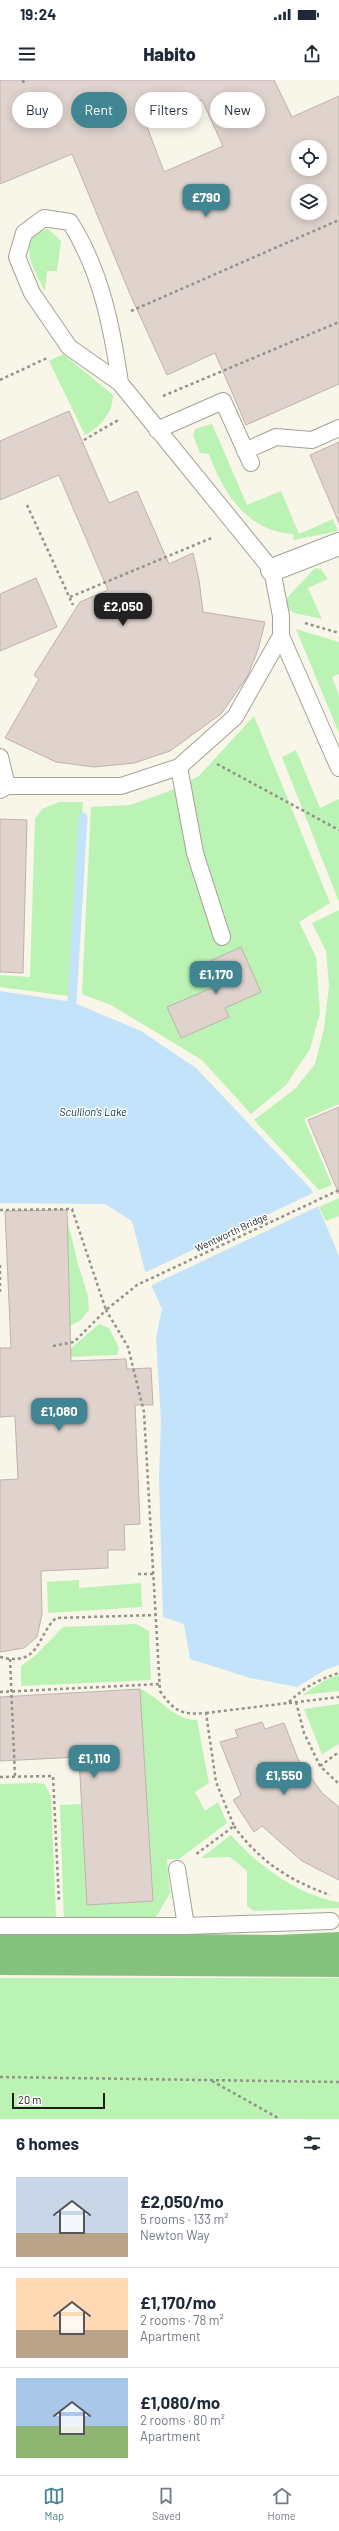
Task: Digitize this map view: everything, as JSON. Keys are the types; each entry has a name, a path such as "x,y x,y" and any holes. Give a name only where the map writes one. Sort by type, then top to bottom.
{"street":[{"path":"272,570 339,544"}],"lane":[{"path":"120,383 111,320 86,247 70,222 44,218 24,233 17,257 32,293 69,348 120,383 235,527 272,570 280,616 281,636 339,768"},
{"path":"157,430 223,401 248,457 276,437 312,440 339,428"},
{"path":"0,757 3,788 121,786 179,767 235,717 281,636"},
{"path":"179,767 195,853 222,937"},
{"path":"177,1869 186,1926"},
{"path":"0,1926 186,1926 331,1921"}],"path":[{"path":"23,80 24,85"},
{"path":"111,320 339,220"},
{"path":"84,440 138,407 339,322"},
{"path":"0,380 69,348"},
{"path":"27,505 73,604"},
{"path":"70,597 235,527"},
{"path":"280,616 339,633"},
{"path":"195,753 339,830"},
{"name":"Wentworth Bridge","path":"53,1346 74,1342 106,1310 137,1286 339,1190"},
{"path":"0,1210 72,1209 106,1310 128,1347 144,1412 160,1690 172,1708 189,1715 339,1697"},
{"path":"0,1265 0,1295"},
{"path":"138,1574 154,1574"},
{"path":"0,1657 10,1659 32,1652 56,1618 156,1615"},
{"path":"10,1659 15,1777"},
{"path":"288,1703 298,1693 322,1678 339,1673"},
{"path":"0,1692 160,1684"},
{"path":"296,1702 304,1734 320,1766 339,1784"},
{"path":"206,1713 216,1782 234,1826 244,1841 287,1878 332,1896"},
{"path":"320,1766 339,1752"},
{"path":"0,1777 53,1776 61,1926"},
{"path":"177,1869 234,1826"},
{"path":"0,2077 339,2082"},
{"path":"210,2080 280,2119"}],"green space":[{"path":"48,229 61,241 57,271 47,271 45,291 32,265 29,247 32,239 38,233"},
{"path":"63,354 113,395 111,407 105,419 91,432 85,435 49,361"},
{"path":"212,424 247,505 281,491 299,534 333,519 338,531 294,540 293,534 262,526 250,518 239,508 230,496 215,469 209,454 200,453 193,435 195,429"},
{"path":"315,568 321,569 328,579 308,588 322,619 294,613 286,607 287,598"},
{"path":"296,629 339,642 339,674 332,677 339,695 339,733"},
{"path":"254,716 330,903 299,922 316,957 320,1013 310,1049 286,1085 251,1114 202,1060 111,1005 82,994 91,807 130,805 167,792 199,776"},
{"path":"296,750 320,808 339,799 339,902 282,757"},
{"path":"59,802 83,802 69,996 0,987 0,975 30,977 35,819 42,809"},
{"path":"339,910 339,1104 304,1119 332,1185 319,1190 254,1120 295,1089 315,1064 324,1029 329,986 326,951 312,923"},
{"path":"339,1198 339,1216 326,1221 319,1207"},
{"path":"67,1219 78,1264 88,1296 89,1310 81,1320 70,1326"},
{"path":"99,1324 109,1328 119,1348 117,1355 67,1357 69,1350"},
{"path":"79,1580 79,1588 141,1583 142,1607 48,1613 47,1582"},
{"path":"136,1624 149,1631 151,1680 21,1686 21,1666 36,1655 63,1627"},
{"path":"339,1675 339,1691 302,1695 325,1680"},
{"path":"140,1689 148,1693 174,1713 188,1719 197,1720 209,1783 195,1792 205,1811 218,1802 227,1823 179,1859 167,1859 170,1893 156,1917 64,1921 60,1805 81,1804 87,1905 152,1901"},
{"path":"339,1704 339,1744 322,1754 304,1709"},
{"path":"0,1784 45,1784 51,1797 56,1917 0,1917"},
{"path":"231,1835 253,1857 280,1878 309,1893 324,1899 339,1902 339,1908 254,1911 247,1906 247,1871 230,1857 201,1858"},
{"path":"0,1932 277,1935 339,1932 339,1977 0,1975"},
{"path":"0,1978 339,1978 339,2119 0,2119"}],"water":[{"name":"Scullion's Lake","path":"0,991 72,1002 141,1031 196,1068 311,1189 339,1256 339,1665 325,1670 297,1687 250,1678 190,1659 184,1624 163,1617 159,1477 161,1421 156,1338 162,1309 145,1271 132,1221 105,1204 0,1203"}],"pier":[{"path":"315,1192 321,1205 150,1286 144,1273"}],"building":[{"path":"0,80 274,80 292,117 339,96 339,384 246,425 215,353 167,375 130,294 72,154 0,184","holes":["135,92 202,92 202,100 210,118 210,92 265,92 265,128 215,128 223,146 164,172 148,128 135,128"]},
{"path":"69,411 109,503 137,491 169,564 193,553 199,580 203,612 265,622 258,650 247,677 221,714 170,751 134,763 94,767 56,762 5,738 39,679 34,675 80,602 108,590 59,475 0,500 0,441"},
{"path":"339,442 339,523 310,455"},
{"path":"36,578 57,627 0,651 0,594"},
{"path":"0,819 27,820 23,973 0,972"},
{"path":"241,947 261,992 225,1008 229,1017 181,1038 167,1007 219,985 208,962"},
{"path":"339,1107 339,1194 308,1120"},
{"path":"67,1210 71,1361 126,1359 127,1369 151,1368 153,1405 135,1405 140,1524 124,1525 125,1550 108,1550 108,1568 41,1571 42,1614 37,1637 24,1648 0,1652 0,1480 18,1479 15,1416 0,1417 0,1348 11,1348 5,1211"},
{"path":"140,1689 153,1901 87,1905 79,1757 0,1761 0,1697"},
{"path":"262,1722 265,1729 284,1723 298,1759 322,1793 339,1807 339,1880 302,1861 262,1826 254,1832 233,1800 241,1795 220,1742 238,1737 235,1730"}],"waterway":[{"path":"72,1002 83,817"}]}
